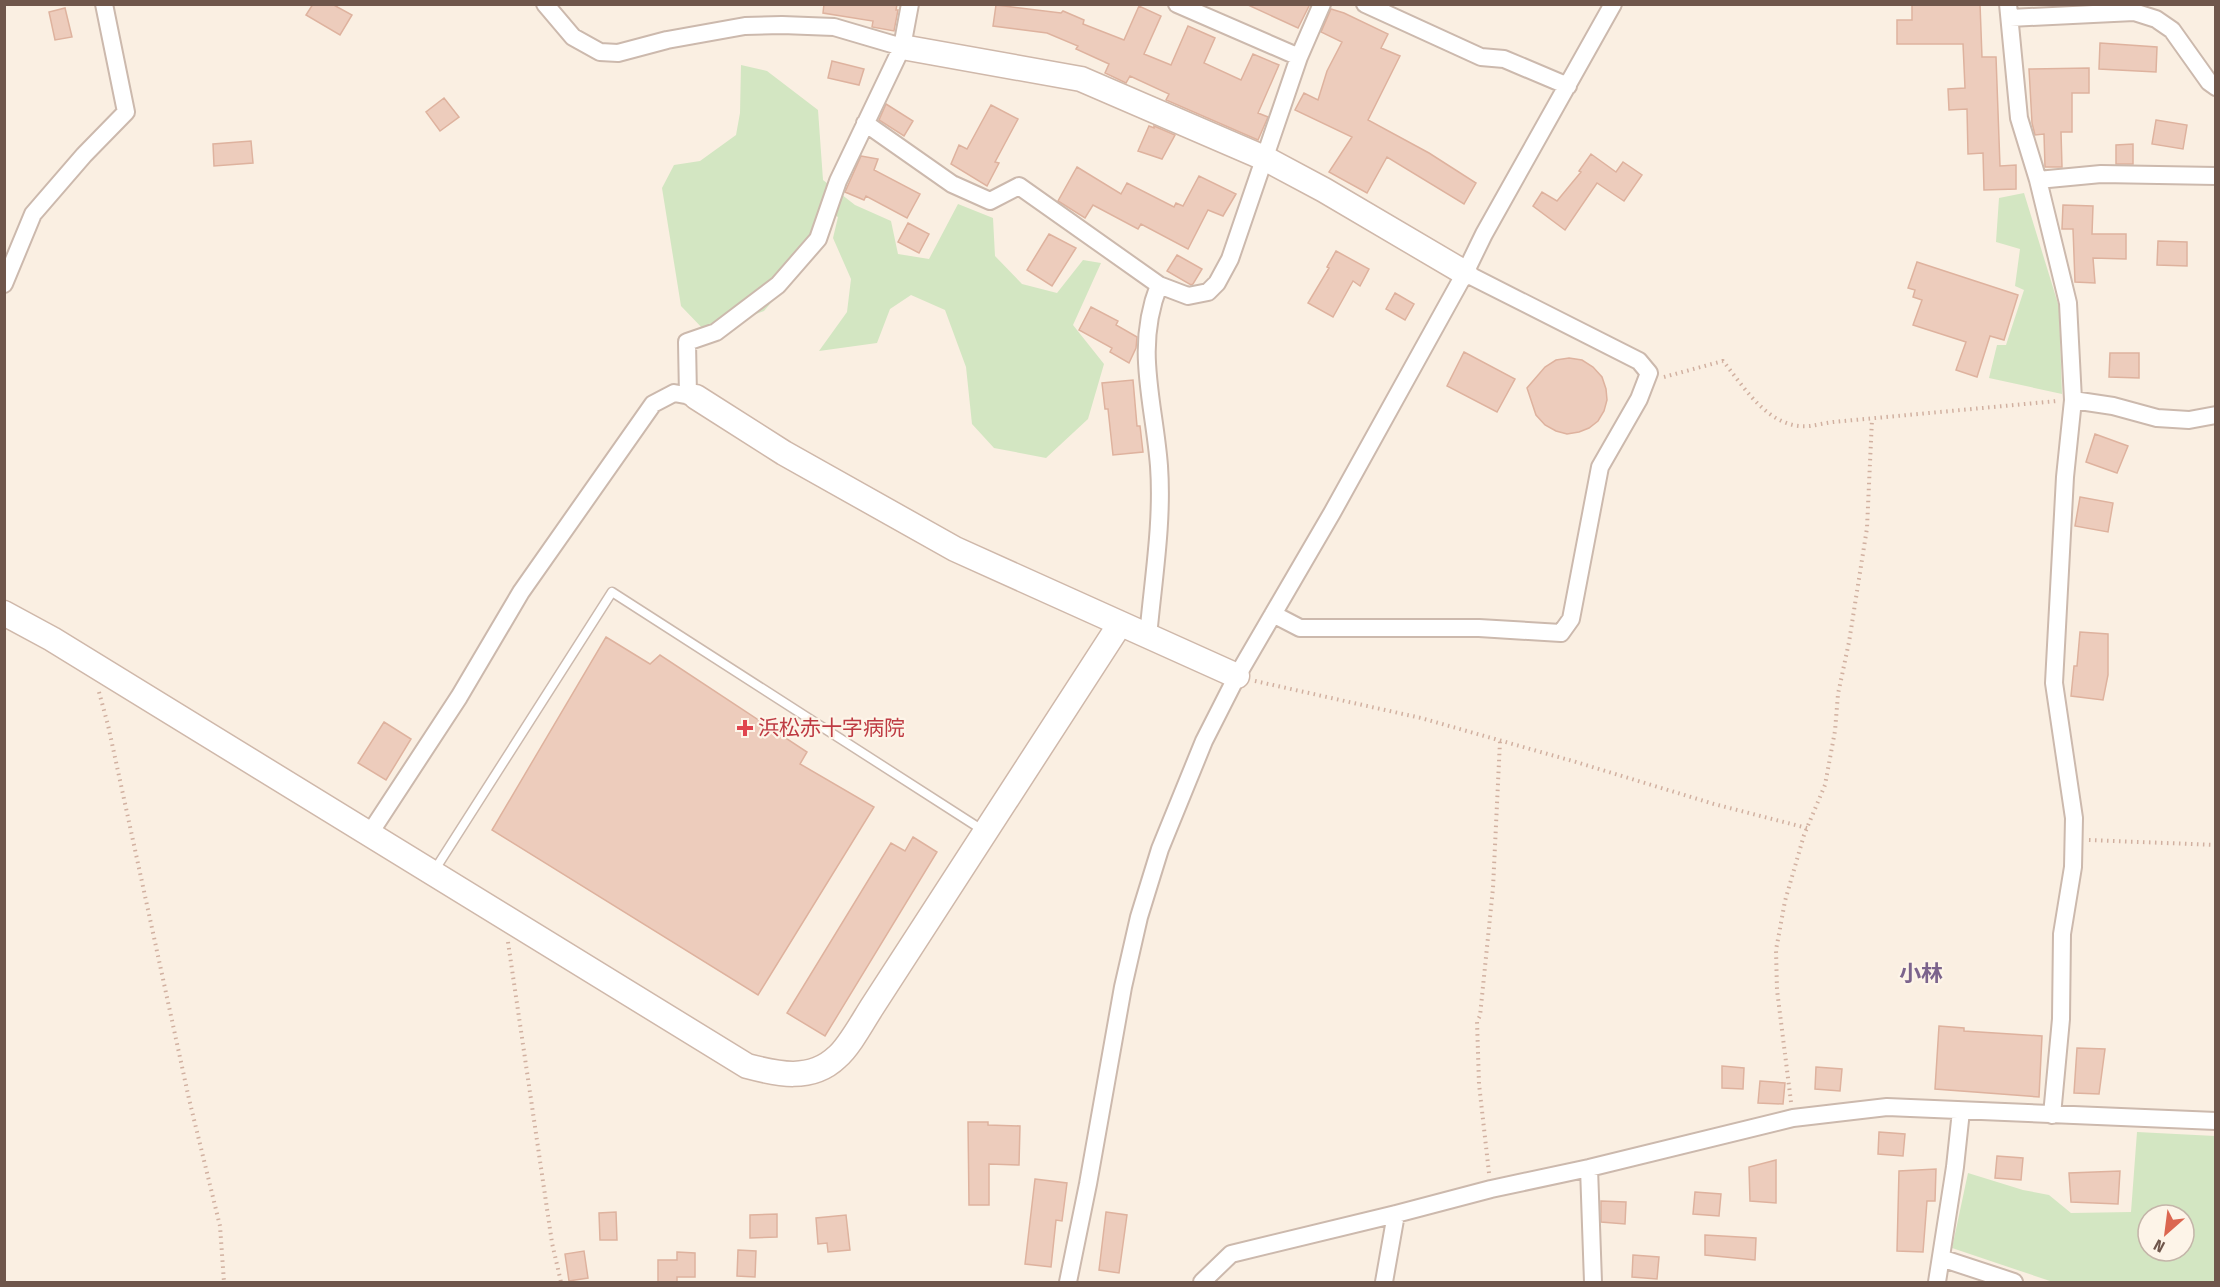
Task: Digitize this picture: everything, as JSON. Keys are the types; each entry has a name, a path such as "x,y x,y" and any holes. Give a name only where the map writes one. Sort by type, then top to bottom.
{"street":[{"path":"4,284 33,214 84,155 126,112 104,4"},
{"path":"545,4 573,37 600,51 618,53 667,40 745,26 834,27 902,47 1081,79 1264,159 1324,190 1465,273 1639,361 1649,373 1639,399 1600,467 1571,619 1561,633 1479,628 1300,628 1274,614"},
{"path":"692,396 687,342 716,332 778,285 818,239 838,181 902,47 910,4"},
{"path":"1177,4 1299,57"},
{"path":"865,123 952,184 990,201 1019,186 1159,285 1188,296 1208,292 1217,283 1230,259 1299,57 1322,4"},
{"path":"1365,4 1481,57 1504,59 1568,86"},
{"path":"1068,1282 1123,987 1139,917 1160,849 1204,741 1237,676 1465,273 1484,234 1613,4"},
{"path":"2052,1115 2061,1019 2062,933 2073,867 2074,818 2054,683 2065,477 2073,400 2068,303 2038,180 2019,118 2009,11 2134,12 2157,19 2172,30 2209,82 2216,87"},
{"path":"2038,180 2102,174 2216,176"},
{"path":"1148,636 1160,516 1159,467 1145,348 1151,304 1159,285"},
{"path":"370,833 459,697 521,592 619,450 653,404 674,393 692,396 784,453 956,549 1237,676"},
{"path":"2073,400 2113,406 2157,418 2189,420 2216,415"},
{"path":"4,613 370,833 747,1066 789,1075 820,1068 837,1057 872,1007 1120,624"},
{"path":"1202,1282 1232,1254 1491,1189 1589,1168 1793,1118 1887,1107 2216,1121"},
{"path":"1937,1282 1955,1167 1961,1111"},
{"path":"1589,1168 1593,1282"},
{"path":"1384,1282 1396,1214"},
{"path":"1941,1258 2014,1282"}],"lane":[{"path":"433,872 612,592 985,831"}],"path":[{"path":"1646,382 1723,361 1764,412 1785,423 1808,427 1833,422 2073,400"},
{"path":"1793,1118 1778,990 1776,950 1785,902 1807,828 1825,785 1835,731 1838,694 1849,642 1867,528 1872,419"},
{"path":"90,663 108,725 189,1099 220,1226 224,1282"},
{"path":"1237,676 1421,718 1714,804 1807,828"},
{"path":"1491,1189 1479,1084 1477,1021 1480,1016 1493,888 1500,741"},
{"path":"2073,839 2216,845"},
{"path":"505,917 552,1243 561,1282"}],"green space":[{"path":"741,65 767,71 818,110 823,180 855,205 891,221 898,254 929,259 958,204 993,218 995,256 1022,284 1057,293 1083,260 1101,263 1073,325 1104,364 1088,419 1046,458 994,448 972,424 966,367 945,310 911,295 890,309 877,343 819,351 847,312 851,279 833,238 838,217 826,211 795,274 764,311 706,332 681,306 662,188 674,165 700,161 736,135 740,113"},
{"path":"2024,193 2059,307 2062,394 1989,378 1997,345 2006,345 2024,290 2015,286 2020,249 1996,242 1999,198"},
{"path":"2137,1132 2215,1136 2215,1282 2053,1282 1952,1248 1968,1173 2023,1190 2049,1195 2071,1213 2131,1212"}],"building":[{"path":"313,4 332,4 352,15 340,35 306,15"},
{"path":"824,4 897,4 894,31 872,27 873,21 823,13"},
{"path":"1246,4 1310,4 1298,28"},
{"path":"1912,4 1980,4 1982,57 1996,57 2000,166 2016,165 2016,189 1984,190 1983,153 1968,154 1967,109 1949,110 1948,89 1965,88 1963,44 1897,44 1897,20 1912,20"},
{"path":"996,5 1061,13 1063,11 1084,20 1083,24 1124,40 1139,6 1161,16 1144,54 1171,65 1188,26 1215,38 1204,63 1241,80 1253,54 1279,65 1258,113 1268,117 1258,140 1166,100 1169,94 1130,76 1126,83 1105,73 1109,64 1076,49 1078,46 1047,33 993,26"},
{"path":"65,8 72,37 55,40 49,12"},
{"path":"1331,9 1388,34 1381,48 1400,56 1368,120 1429,153 1476,183 1464,204 1387,157 1367,193 1329,172 1352,137 1295,110 1304,93 1318,100 1327,71 1342,42 1321,32"},
{"path":"2100,43 2157,47 2156,72 2099,69"},
{"path":"832,61 864,69 859,85 828,78"},
{"path":"2089,68 2089,93 2072,93 2072,132 2061,132 2062,167 2045,167 2044,134 2035,135 2032,123 2029,69"},
{"path":"444,98 459,117 440,131 426,112"},
{"path":"886,104 913,121 904,136 879,120"},
{"path":"991,105 1018,119 995,162 999,163 987,186 951,164 959,145 967,149"},
{"path":"2156,120 2187,125 2183,149 2152,144"},
{"path":"1149,126 1175,135 1162,159 1138,151"},
{"path":"251,141 253,163 214,166 213,144"},
{"path":"2133,144 2133,164 2116,164 2116,145"},
{"path":"1591,154 1616,172 1623,162 1642,175 1624,201 1597,183 1565,230 1533,206 1542,192 1557,201 1581,172 1579,171"},
{"path":"861,156 878,159 874,170 920,194 907,218 866,196 864,200 845,192"},
{"path":"1077,167 1121,194 1127,183 1174,207 1176,203 1183,206 1199,176 1236,194 1223,216 1208,210 1188,249 1141,224 1138,229 1093,205 1085,218 1058,201"},
{"path":"2063,205 2093,206 2092,234 2126,234 2126,259 2093,258 2095,283 2075,282 2073,229 2062,229"},
{"path":"908,223 929,234 919,253 898,242"},
{"path":"1049,234 1076,248 1052,286 1027,270"},
{"path":"2158,241 2187,242 2187,266 2157,265"},
{"path":"1336,251 1369,269 1360,286 1353,281 1333,317 1308,303 1329,268 1327,267"},
{"path":"1177,255 1202,269 1193,284 1167,271"},
{"path":"1917,262 2018,295 2004,340 1990,336 1977,377 1956,370 1966,342 1913,325 1922,300 1913,297 1915,290 1908,288"},
{"path":"1395,293 1414,304 1405,320 1386,309"},
{"path":"1091,307 1118,321 1116,325 1137,337 1136,348 1129,363 1110,352 1112,348 1079,330"},
{"path":"1464,352 1515,379 1497,412 1447,386"},
{"path":"2110,353 2139,353 2139,378 2109,377"},
{"path":"1569,358 1582,360 1593,367 1602,377 1607,400 1598,421 1589,428 1567,434 1545,425 1536,415 1527,388 1545,367 1556,360"},
{"path":"1133,380 1137,426 1140,426 1143,452 1113,455 1108,409 1105,409 1102,383"},
{"path":"2095,434 2128,446 2117,473 2086,462"},
{"path":"2080,497 2113,503 2108,532 2075,526"},
{"path":"2080,632 2108,634 2108,675 2103,700 2071,696"},
{"path":"606,637 650,664 660,655 807,752 800,764 874,807 758,995 492,830"},
{"path":"384,722 411,739 386,780 358,763"},
{"path":"913,837 937,852 825,1036 787,1013 891,843 905,851"},
{"path":"1939,1026 1964,1028 1964,1031 2042,1036 2039,1097 1935,1089"},
{"path":"2077,1048 2105,1049 2099,1094 2074,1093"},
{"path":"1722,1066 1744,1068 1743,1089 1722,1088"},
{"path":"1816,1067 1842,1069 1840,1091 1815,1089"},
{"path":"1760,1081 1785,1083 1783,1104 1758,1103"},
{"path":"968,1122 1020,1126 1019,1165 989,1164 989,1205 969,1205"},
{"path":"1879,1132 1905,1134 1903,1156 1878,1154"},
{"path":"1997,1156 2023,1158 2021,1180 1995,1178"},
{"path":"1776,1160 1776,1203 1750,1201 1749,1167"},
{"path":"1936,1169 1935,1201 1927,1201 1923,1252 1897,1251 1899,1171"},
{"path":"2120,1171 2118,1204 2071,1202 2069,1173"},
{"path":"1035,1179 1067,1183 1062,1221 1056,1220 1051,1267 1025,1264"},
{"path":"1695,1192 1721,1194 1719,1216 1693,1214"},
{"path":"1601,1201 1626,1202 1625,1224 1601,1222"},
{"path":"616,1212 617,1240 600,1240 599,1213"},
{"path":"1106,1212 1127,1215 1119,1273 1099,1270"},
{"path":"777,1214 777,1237 750,1238 750,1215"},
{"path":"846,1215 850,1250 828,1252 827,1243 818,1244 816,1218"},
{"path":"1705,1235 1756,1238 1755,1260 1705,1255"},
{"path":"738,1250 756,1251 755,1277 737,1276"},
{"path":"584,1251 588,1278 569,1281 565,1254"},
{"path":"677,1252 695,1253 695,1277 677,1277 677,1282 658,1282 658,1260 677,1260"},
{"path":"1633,1255 1659,1257 1657,1279 1632,1277"}],"place":[{"name":"浜松赤十字病院","path":"745,728"}],"district":[{"name":"小林","path":"1921,973"}]}
